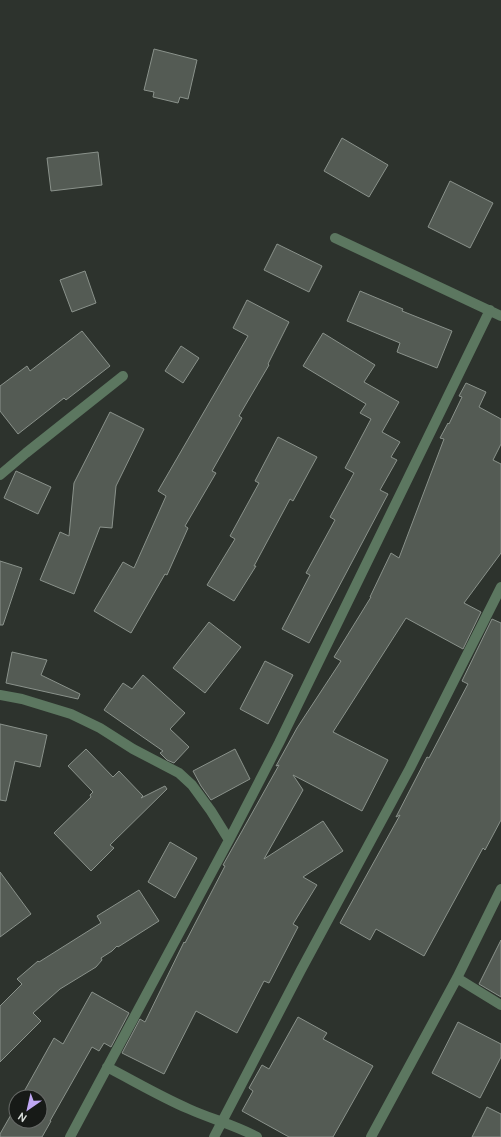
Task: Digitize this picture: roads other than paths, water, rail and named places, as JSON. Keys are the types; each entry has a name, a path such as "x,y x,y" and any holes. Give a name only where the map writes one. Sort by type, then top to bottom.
{"street":[{"path":"336,238 501,316"},
{"path":"70,1137 279,743 490,310"},
{"path":"0,475 123,376"},
{"path":"214,1137 305,963 410,768 501,588"},
{"path":"0,695 22,699 71,714 100,728 133,749 180,773 192,785 228,840"},
{"path":"371,1137 457,978 501,889"},
{"path":"457,978 501,1005"},
{"path":"107,1067 188,1109 241,1129 257,1137"}]}
